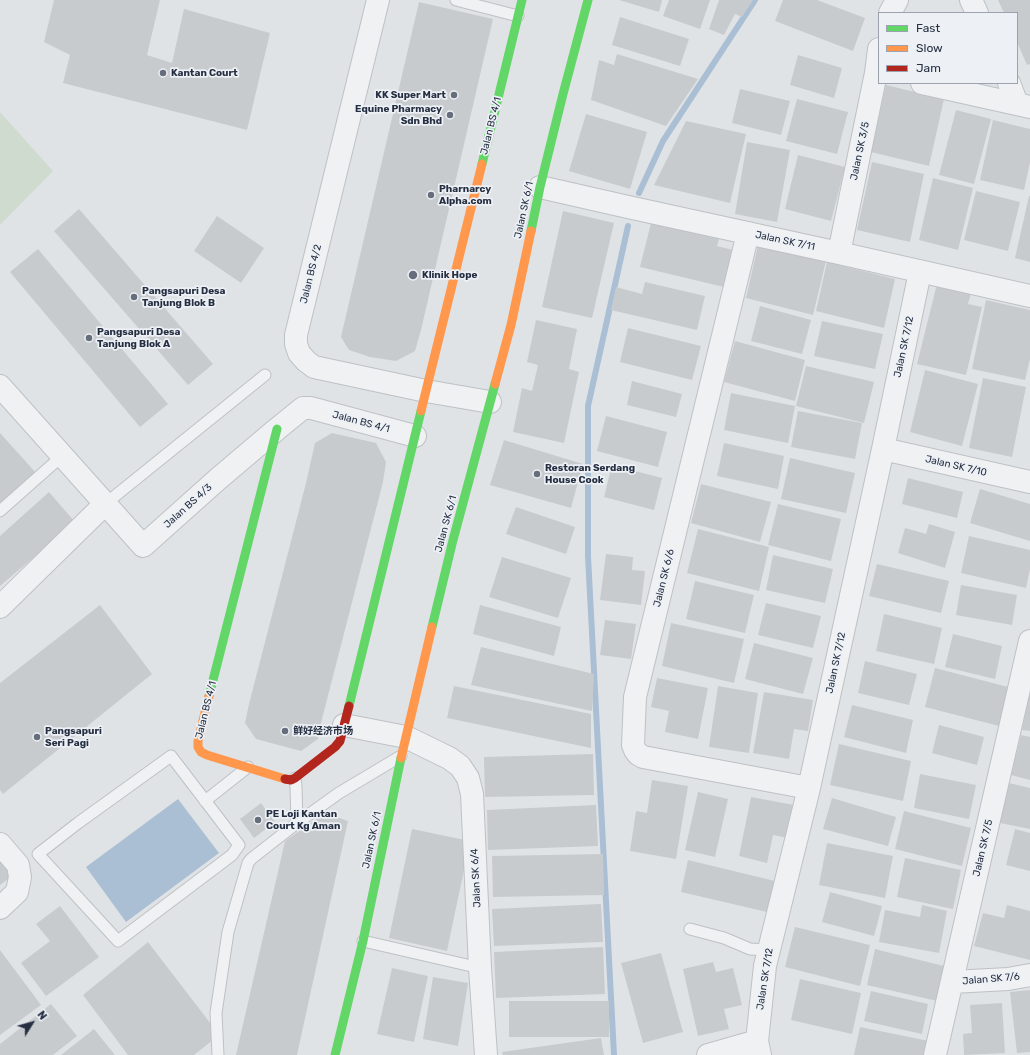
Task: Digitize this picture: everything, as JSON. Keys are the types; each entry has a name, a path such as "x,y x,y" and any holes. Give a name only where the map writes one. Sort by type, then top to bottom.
{"street":[{"name":"Jalan BS 4/2","path":"378,0 296,335 296,344 299,353 314,367 426,391 490,402"},
{"name":"Jalan BS 4/1","path":"294,778 291,780 283,780 248,767 206,755 198,747 198,741 277,429 300,410 307,407 415,436 522,0"},
{"name":"Jalan SK 6/1","path":"335,1055 362,941 404,747 453,540 511,325 540,186 588,0"},
{"path":"891,12 897,0"},
{"path":"971,0 977,12"},
{"name":"Jalan SK 3/5","path":"839,253 878,73"},
{"path":"926,84 1024,106"},
{"path":"1010,84 1024,106"},
{"name":"Jalan SK 7/11","path":"540,186 628,207 1030,296"},
{"name":"Jalan SK 6/6","path":"748,233 635,697 633,745 638,754 643,757 809,788"},
{"name":"Jalan SK 7/12","path":"758,1048 765,966 809,788 920,272"},
{"name":"Jalan BS 4/3","path":"1,388 143,546 277,429"},
{"path":"294,778 340,741 415,436"},
{"name":"Jalan SK 7/10","path":"882,449 1030,482"},
{"path":"0,607 105,504"},
{"name":"Jalan SK 7/5","path":"935,1055 1030,640"},
{"name":"Jalan SK 6/4","path":"344,725 404,747 449,758 460,766 468,778 472,794 480,968 486,1055"},
{"path":"0,844 18,865 20,877 17,892 0,908"},
{"name":"Jalan SK 7/6","path":"952,982 1008,979 1030,975"},
{"path":"708,1055 758,1048"}],"lane":[{"path":"456,0 518,16"},
{"path":"105,504 265,375"},
{"path":"0,511 62,456"},
{"path":"218,1055 216,1013 228,932 248,863 251,859 297,823 404,747"},
{"path":"171,756 205,801 239,845 236,850 232,855 118,941 38,854 78,823 171,756"},
{"path":"205,801 248,767"},
{"path":"294,778 296,787 297,823"},
{"path":"690,929 724,938 750,949 769,950"},
{"path":"362,941 480,968"}],"shaded area":[{"path":"0,112 53,171 0,225"}],"water":[{"path":"178,799 219,853 126,922 86,867"}],"building":[{"name":"Kantan Court","path":"54,0 160,0 147,55 172,63 184,9 270,33 247,130 63,83 70,55 44,42"},
{"path":"619,0 662,0 659,12"},
{"path":"669,0 710,0 700,29 663,16"},
{"path":"719,0 753,0 742,17 735,14 724,35 709,29"},
{"path":"783,0 817,0 865,18 853,51 775,21"},
{"path":"998,0 1030,0 1030,64 1027,65 1018,44 1018,12 1004,12"},
{"path":"419,2 493,19 421,330 415,351 396,361 370,357 349,350 341,337"},
{"path":"620,17 689,39 680,66 612,45"},
{"path":"617,54 698,79 666,126 591,100 599,60 614,65"},
{"path":"798,55 842,68 834,98 790,85"},
{"path":"886,85 944,99 929,166 871,152"},
{"path":"740,89 790,101 781,135 732,123"},
{"path":"797,99 848,112 837,154 786,141"},
{"path":"956,110 991,119 974,184 939,175"},
{"path":"586,114 647,132 630,189 569,171"},
{"path":"993,120 1030,129 1030,162 1024,190 980,180"},
{"path":"686,121 746,134 730,203 654,185"},
{"path":"747,142 790,150 777,222 735,214"},
{"path":"798,155 845,167 831,221 785,209"},
{"path":"872,162 924,174 910,242 857,230"},
{"path":"933,178 973,188 958,250 919,240"},
{"path":"976,191 1020,202 1008,251 964,240"},
{"path":"1030,196 1030,262 1015,258"},
{"name":"Pangsapuri Desa Tanjung Blok B","path":"79,209 213,364 188,385 54,231"},
{"path":"563,211 614,223 592,318 542,307"},
{"path":"217,216 264,248 241,283 194,251"},
{"path":"651,223 719,239 717,246 733,250 724,287 640,267"},
{"path":"758,245 826,261 813,315 746,298"},
{"name":"Pangsapuri Desa Tanjung Blok A","path":"38,249 168,404 140,427 10,272"},
{"path":"827,262 895,279 884,328 816,311"},
{"path":"645,282 705,296 697,330 611,310 616,287 642,294"},
{"path":"937,284 971,293 968,304 982,307 966,375 917,364"},
{"path":"986,300 1030,310 1030,359 1025,380 972,369"},
{"path":"760,306 811,320 802,354 751,341"},
{"path":"536,320 577,329 569,369 579,372 564,443 513,432 522,388 532,391 538,365 527,362"},
{"path":"822,321 883,334 875,369 814,356"},
{"path":"628,328 701,346 692,380 620,362"},
{"path":"735,341 805,360 795,401 724,382"},
{"path":"806,366 874,382 864,423 796,406"},
{"path":"925,370 978,384 962,446 910,432"},
{"path":"983,378 1026,387 1012,457 969,448"},
{"path":"632,381 682,394 676,417 627,405"},
{"path":"731,393 795,406 788,443 724,430"},
{"path":"798,411 862,423 855,459 791,447"},
{"path":"606,416 667,432 658,467 597,451"},
{"path":"0,433 37,474 0,508"},
{"path":"332,433 376,443 386,462 383,482 318,739 301,751 256,739 245,723 315,443"},
{"name":"Restoran Serdang House Cook","path":"504,440 583,464 571,508 490,485"},
{"path":"724,443 784,456 778,489 717,476"},
{"path":"790,458 855,473 846,513 781,499"},
{"path":"612,465 662,478 654,510 604,497"},
{"path":"908,478 963,492 957,518 902,504"},
{"path":"701,484 771,502 760,542 691,523"},
{"path":"980,489 1030,504 1030,541 970,523"},
{"path":"49,492 75,522 0,586 0,536"},
{"path":"778,504 841,519 831,561 768,545"},
{"path":"516,507 575,527 566,554 506,534"},
{"path":"929,524 955,532 945,568 898,553 905,528 926,534"},
{"path":"698,529 769,547 759,591 687,573"},
{"path":"969,536 1030,550 1030,569 1026,588 961,573"},
{"path":"606,554 633,557 632,570 645,571 641,605 600,600"},
{"path":"773,555 833,569 825,603 766,590"},
{"path":"502,557 571,578 558,618 489,597"},
{"path":"877,564 949,581 941,613 869,596"},
{"path":"695,581 754,595 745,633 686,619"},
{"path":"961,585 1017,595 1012,625 956,615"},
{"path":"766,603 821,616 813,648 758,635"},
{"name":"Pangsapuri Seri Pagi","path":"100,605 152,674 3,794 0,790 0,683"},
{"path":"480,605 561,627 554,656 473,634"},
{"path":"884,614 942,628 934,664 876,651"},
{"path":"605,620 636,624 631,659 600,655"},
{"path":"671,623 744,639 734,683 662,666"},
{"path":"953,634 1002,646 995,679 945,667"},
{"path":"754,643 813,658 803,694 745,679"},
{"path":"481,647 594,674 592,711 471,685"},
{"path":"865,661 917,674 909,705 858,693"},
{"path":"935,668 1008,687 999,726 925,707"},
{"path":"657,678 708,688 698,739 665,732 669,711 651,707"},
{"path":"454,686 591,714 591,748 447,718"},
{"path":"718,686 758,693 749,753 709,747"},
{"path":"764,692 813,700 808,731 794,729 789,759 753,753"},
{"path":"1030,696 1030,731 1022,730"},
{"path":"852,705 913,720 906,753 844,737"},
{"path":"939,725 984,737 977,765 932,753"},
{"path":"1021,735 1030,737 1030,780 1011,775"},
{"path":"839,744 911,761 903,801 830,785"},
{"path":"593,754 594,795 485,797 484,757"},
{"path":"920,774 976,785 969,819 914,808"},
{"path":"652,780 688,786 676,859 630,851 636,811 647,813"},
{"path":"1009,783 1030,788 1030,829 1000,823"},
{"path":"698,792 728,799 715,857 685,850"},
{"path":"751,797 794,805 788,838 773,835 767,863 739,856"},
{"path":"832,798 896,817 888,846 823,829"},
{"name":"PE Loji Kantan Court Kg Aman","path":"261,803 275,822 254,838 240,819"},
{"path":"596,805 598,846 488,850 487,810"},
{"path":"904,811 971,828 962,866 895,849"},
{"path":"325,813 348,821 297,1055 236,1055 285,841"},
{"path":"412,829 470,841 447,951 389,938"},
{"path":"1015,829 1030,833 1030,871 1006,865"},
{"path":"827,843 893,856 885,898 819,885"},
{"path":"603,854 604,895 493,897 492,856"},
{"path":"0,857 14,875 0,885"},
{"path":"905,858 961,870 953,909 897,897"},
{"path":"688,860 775,881 767,912 681,892"},
{"path":"830,892 882,906 874,936 822,922"},
{"path":"601,904 603,942 494,946 492,909"},
{"path":"922,905 947,911 939,953 879,942 885,910 920,917"},
{"path":"1007,905 1030,911 1030,960 974,946 983,913 1004,918"},
{"path":"60,906 99,957 46,996 21,963 50,941 36,924"},
{"path":"795,927 870,945 860,986 785,967"},
{"path":"148,942 214,1028 213,1040 194,1055 128,1055 83,995"},
{"path":"603,947 605,994 496,998 494,952"},
{"path":"875,949 944,966 937,1001 867,985"},
{"path":"0,950 41,1005 0,1035"},
{"path":"661,953 683,1032 643,1043 621,963"},
{"path":"713,962 716,972 733,968 742,1005 724,1009 729,1029 698,1036 683,969"},
{"path":"392,968 428,976 414,1042 377,1034"},
{"path":"433,977 468,983 458,1046 423,1039"},
{"path":"800,979 861,993 852,1034 791,1020"},
{"path":"1030,990 1030,1052 1017,1053 1010,992"},
{"path":"871,991 928,1004 922,1034 864,1021"},
{"path":"509,1001 609,1001 609,1037 509,1037"},
{"path":"1002,1003 1005,1053 964,1055 963,1034 972,1033 970,1005"},
{"path":"51,1004 77,1036 53,1055 0,1055 0,1044"},
{"path":"860,1027 929,1041 927,1055 854,1055"},
{"path":"94,1029 115,1055 61,1055"},
{"path":"601,1038 604,1055 503,1055 502,1052"}],"waterway":[{"path":"639,193 663,141 755,0"},
{"path":"614,1055 588,556 588,406 628,226"}],"traffic: fast":[{"path":"482,164 522,0"},
{"path":"531,231 540,187 588,0"},
{"path":"432,627 453,540 495,384"},
{"path":"349,706 421,411"},
{"path":"209,696 277,429"},
{"path":"335,1055 363,941 401,758"}],"traffic: slow":[{"path":"421,411 482,164"},
{"path":"495,384 511,325 531,231"},
{"path":"401,758 432,627"},
{"path":"209,696 198,741 198,747 201,752 285,779"}],"traffic: jam":[{"path":"285,779 291,780 295,778 335,747 340,741 349,706"}],"place":[{"name":"Kantan Court","path":"163,73"},
{"name":"KK Super Mart","path":"454,95"},
{"name":"Equine Pharmacy Sdn Bhd","path":"450,115"},
{"name":"Pharnarcy Alpha.com","path":"431,195"},
{"name":"Klinik Hope","path":"413,275"},
{"name":"Pangsapuri Desa Tanjung Blok B","path":"134,297"},
{"name":"Pangsapuri Desa Tanjung Blok A","path":"89,338"},
{"name":"Restoran Serdang House Cook","path":"537,474"},
{"name":"鲜好经济市场","path":"285,731"},
{"name":"Pangsapuri Seri Pagi","path":"37,737"},
{"name":"PE Loji Kantan Court Kg Aman","path":"258,820"}]}
